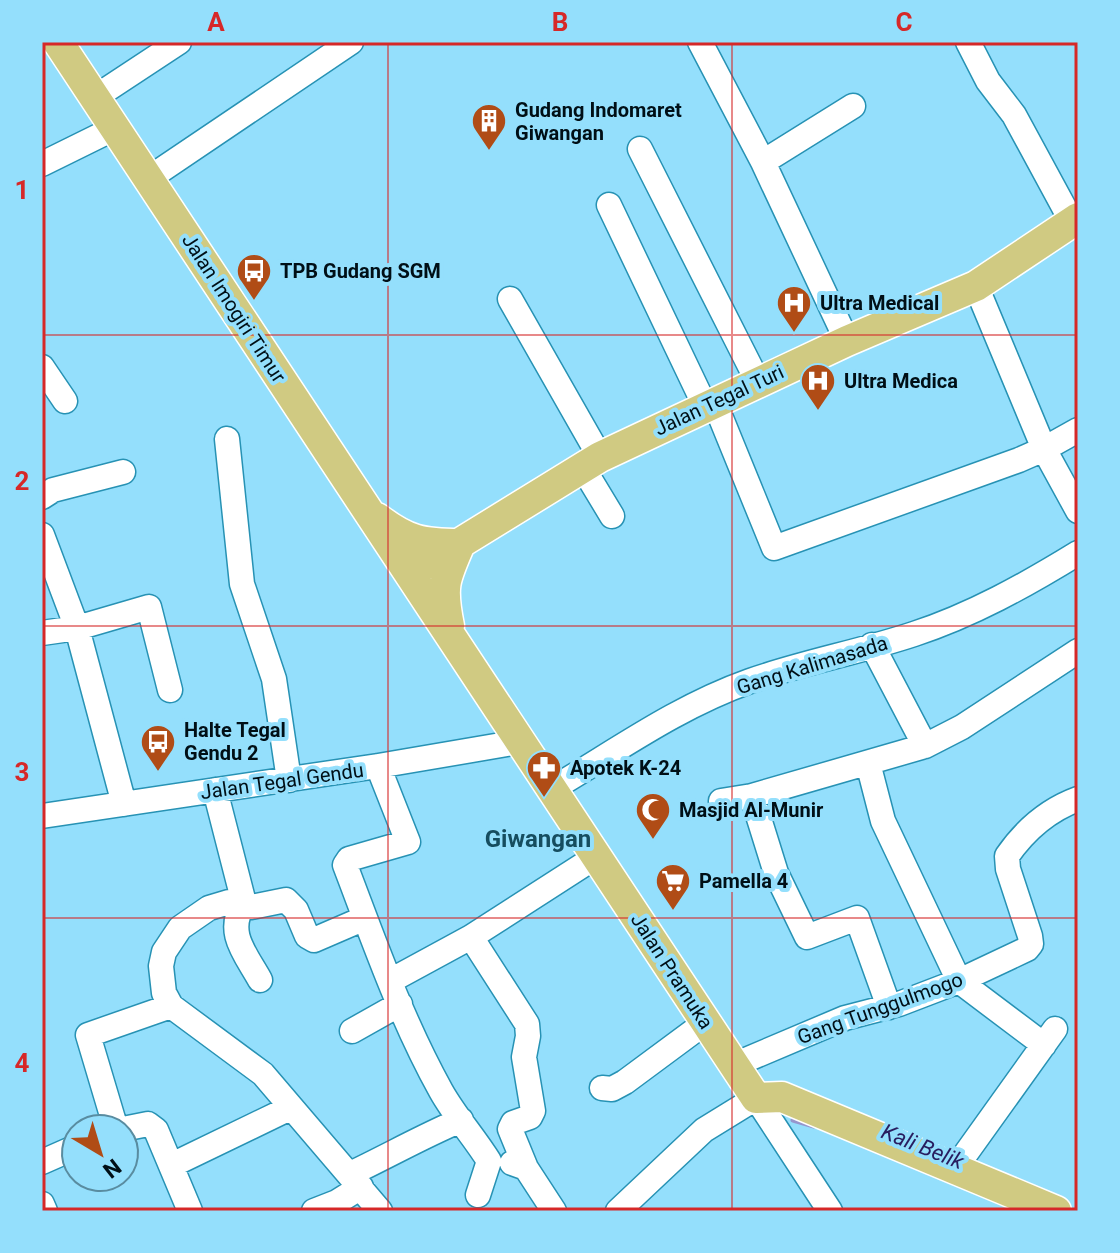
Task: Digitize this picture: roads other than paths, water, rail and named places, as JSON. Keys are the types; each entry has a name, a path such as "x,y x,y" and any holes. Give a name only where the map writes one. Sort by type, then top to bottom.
{"main road":[{"name":"Jalan Imogiri Timur","path":"58,42 410,574"},
{"name":"Jalan Tegal Turi","path":"410,574 592,462 709,404 976,286 1075,220"},
{"path":"368,511 397,533 424,544 460,544 448,570 443,595 452,637"},
{"name":"Jalan Pramuka","path":"410,574 756,1098"},
{"path":"756,1098 782,1097 1056,1211"}],"street":[{"path":"94,98 179,42"},
{"path":"148,179 351,42"},
{"path":"700,42 763,162 847,341"},
{"path":"968,42 988,81 1014,115 1075,220"},
{"path":"763,162 853,106"},
{"path":"42,164 115,128"},
{"path":"640,149 758,382"},
{"path":"609,205 709,404 774,548 1044,449 1078,430"},
{"path":"976,286 1044,449 1078,511"},
{"path":"510,299 592,462 612,516"},
{"path":"42,367 65,401"},
{"path":"227,439 242,584 274,679 289,780"},
{"path":"42,497 53,490 123,472"},
{"path":"42,535 77,628 124,804"},
{"name":"Gang Kalimasada","path":"552,789 658,722 710,698 749,681 930,629 1003,597 1078,553"},
{"path":"42,633 77,628 149,607 170,690"},
{"path":"872,645 925,746"},
{"path":"721,801 752,796 925,746 962,727 1078,651"},
{"name":"Jalan Tegal Gendu","path":"42,816 378,766 507,744 519,738"},
{"path":"868,763 883,821 959,981 1050,1037 954,1170"},
{"path":"378,766 408,842 345,861 345,865 390,981 435,1079 489,1161"},
{"path":"215,790 244,903 236,916 234,928 260,980"},
{"path":"752,796 776,873 807,937 857,918 889,1007"},
{"name":"Gang Tunggulmogo","path":"734,1065 845,1018 889,1007 959,981 1030,947 1030,936 1008,869 1007,856 1039,820 1078,799"},
{"path":"390,981 471,937 597,856"},
{"path":"365,918 310,939 296,910 286,900 251,907 229,902 209,908 170,939 161,966 161,980 171,1006 263,1074 380,1211"},
{"path":"471,937 527,1024 524,1057 533,1111 528,1119 513,1123 510,1129 526,1168 554,1211"},
{"path":"352,1031 400,1004"},
{"path":"111,1113 88,1035 171,1006"},
{"path":"602,1088 612,1089 625,1082 706,1022"},
{"path":"618,1211 704,1130 756,1098 830,1211"},
{"path":"172,1165 290,1108"},
{"path":"314,1211 337,1202 355,1181 414,1140 461,1120"},
{"path":"140,1125 150,1125 159,1134 190,1211"},
{"path":"489,1161 526,1168"},
{"path":"478,1195 489,1161"},
{"path":"42,1204 45,1211"}],"waterway":[{"name":"Kali Belik","path":"793,1120 814,1126"}],"place":[{"name":"Gudang Indomaret Giwangan","path":"489,152"},
{"name":"TPB Gudang SGM","path":"254,302"},
{"name":"Ultra Medical","path":"794,334"},
{"name":"Ultra Medica","path":"818,412"},
{"name":"Halte Tegal Gendu 2","path":"158,773"},
{"name":"Apotek K-24","path":"544,799"},
{"name":"Masjid Al-Munir","path":"653,841"},
{"name":"Pamella 4","path":"673,912"}],"district":[{"name":"Giwangan","path":"538,839"}]}
